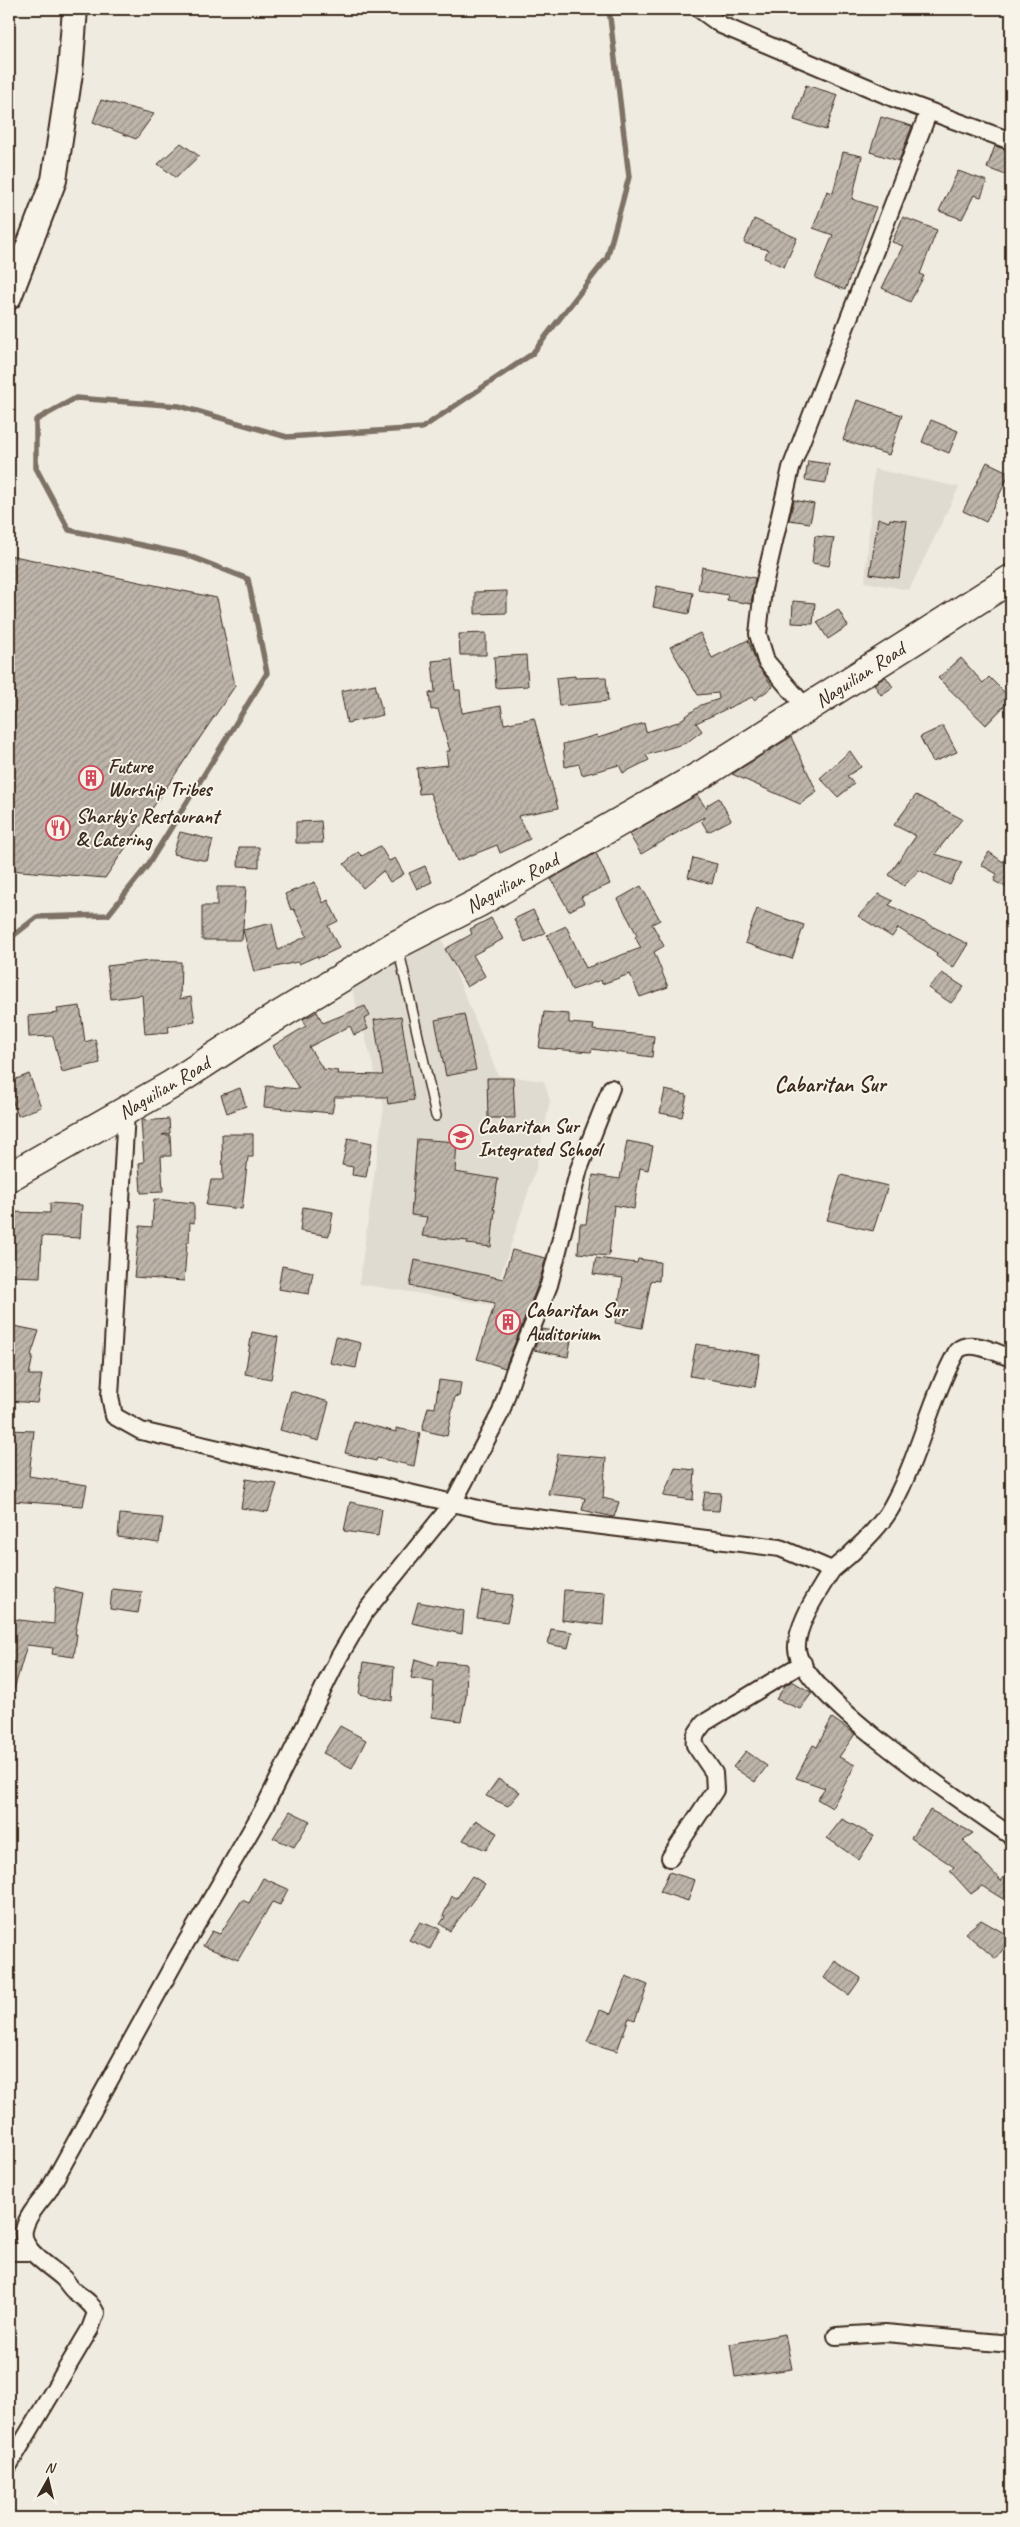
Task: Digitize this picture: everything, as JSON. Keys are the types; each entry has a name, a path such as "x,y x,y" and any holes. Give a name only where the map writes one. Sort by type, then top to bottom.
{"highway":[{"name":"Naguilian Road","path":"9,1178 126,1112 394,946 478,903 694,779 1011,580"}],"street":[{"path":"9,298 54,180 70,73 75,9"},
{"path":"699,9 721,25 929,111 1011,141"},
{"path":"806,709 766,661 758,634 763,589 791,468 929,111"},
{"path":"9,2465 90,2329 96,2313 93,2306 32,2252 25,2241 23,2231 28,2219 48,2190 177,1958 264,1808 339,1657 365,1612 453,1503 501,1412 516,1367 549,1286 579,1169 611,1088"},
{"path":"126,1112 110,1388 114,1416 141,1431 453,1503 543,1520 780,1548 832,1570"},
{"path":"1011,1358 970,1345 962,1346 957,1351 917,1451 891,1508 853,1553 832,1570 819,1588 799,1635 797,1650 802,1663 824,1692 853,1721 1011,1836"},
{"path":"670,1858 715,1790 714,1773 695,1744 694,1740 697,1732 704,1723 802,1663"},
{"path":"9,2252 32,2252"},
{"path":"836,2336 886,2333 1011,2344"}],"lane":[{"path":"394,946 400,956 436,1116"}],"shaded area":[{"path":"874,469 959,487 909,590 865,582"},
{"name":"Cabaritan Sur Integrated School","path":"438,930 498,1075 544,1081 550,1101 536,1168 491,1305 359,1284 384,1106 349,978"}],"building":[{"path":"806,85 838,95 826,130 794,120"},
{"path":"101,100 154,114 136,139 93,122"},
{"path":"881,117 912,126 899,161 870,152"},
{"path":"181,143 199,156 176,178 158,164"},
{"path":"995,146 1011,151 1011,177 987,168"},
{"path":"843,152 862,156 852,199 876,207 845,290 815,278 833,235 813,228 827,191 833,193"},
{"path":"958,171 987,181 981,197 974,195 962,219 939,211"},
{"path":"903,217 937,230 920,274 924,276 910,302 882,288 903,246 892,242"},
{"path":"754,219 797,238 784,267 764,258 768,250 744,243"},
{"path":"857,400 902,415 889,455 843,440"},
{"path":"931,420 958,431 949,453 922,442"},
{"path":"808,461 829,464 826,483 805,480"},
{"path":"987,462 1010,473 986,522 963,511"},
{"path":"794,500 814,504 810,523 789,520"},
{"path":"878,518 889,522 890,519 907,521 899,578 870,574"},
{"path":"815,536 834,538 829,566 812,563"},
{"name":"Future Worship Tribes","path":"9,555 217,598 235,686 105,878 9,870"},
{"path":"702,567 755,578 751,604 727,600 728,595 698,590"},
{"path":"657,586 693,593 689,614 653,607"},
{"path":"507,591 507,613 475,614 475,592"},
{"path":"793,601 815,603 813,624 792,623"},
{"path":"838,609 848,626 828,639 817,622"},
{"path":"486,633 486,655 460,655 459,634"},
{"path":"700,633 712,658 748,640 757,664 773,687 754,700 752,697 696,723 702,731 686,743 646,755 649,760 623,773 619,765 582,775 579,764 565,767 563,744 597,735 598,738 644,723 646,732 678,722 701,705 719,699 718,693 698,695 670,647"},
{"path":"526,655 528,686 496,688 494,657"},
{"path":"961,658 983,683 989,677 1011,699 986,725 938,678"},
{"path":"452,659 455,690 460,690 462,713 501,706 504,724 534,718 558,808 518,816 530,839 500,853 497,845 457,861 430,793 419,794 417,768 448,765 446,751 450,751 438,709 431,710 429,693 435,692 432,661"},
{"path":"575,676 575,678 606,677 608,701 559,706 556,678"},
{"path":"886,677 893,687 881,695 874,684"},
{"path":"375,684 383,715 347,723 341,691"},
{"path":"943,726 957,752 933,762 920,737"},
{"path":"791,737 817,792 800,804 732,774"},
{"path":"850,751 861,767 847,776 854,784 838,797 820,778"},
{"path":"697,795 706,808 707,805 719,798 731,820 708,832 702,822 704,817 641,854 629,834"},
{"path":"916,795 962,819 935,854 962,862 950,885 919,870 904,886 889,875 916,836 894,825"},
{"path":"321,821 323,843 296,843 296,822"},
{"path":"180,832 213,840 207,861 173,854"},
{"path":"1011,844 1011,890 994,881 997,874 981,865 989,852 1003,862"},
{"path":"380,846 389,861 395,858 404,874 390,882 383,871 363,888 344,864 358,852 362,856"},
{"path":"239,847 259,847 259,867 238,866"},
{"path":"596,853 610,884 581,897 584,903 569,911 551,879"},
{"path":"693,858 717,864 712,884 688,877"},
{"path":"425,866 432,882 417,889 409,873"},
{"path":"315,882 323,903 328,900 338,921 328,926 339,948 299,964 297,962 254,972 243,930 272,923 278,950 307,936 294,909 291,910 285,894"},
{"path":"641,886 660,920 652,924 664,946 654,952 668,987 640,997 630,974 602,984 601,980 572,990 547,935 566,926 586,968 641,948 635,937 637,935 618,899"},
{"path":"217,887 246,887 242,940 202,940 202,906 217,906"},
{"path":"879,894 893,901 889,905 968,944 953,968 936,956 937,953 898,928 892,937 858,916"},
{"path":"757,909 804,925 792,959 745,943"},
{"path":"533,910 545,933 525,942 514,919"},
{"path":"491,918 503,939 473,955 485,976 467,987 445,949 472,934 470,929"},
{"path":"149,961 181,962 180,999 191,997 195,1021 168,1026 169,1032 145,1034 142,995 111,999 107,966"},
{"path":"942,973 964,987 951,1003 928,988"},
{"path":"80,1006 85,1042 95,1039 100,1063 62,1072 53,1036 29,1037 28,1016 58,1013 57,1009"},
{"path":"365,1006 370,1016 364,1019 368,1029 354,1035 350,1026 309,1047 323,1069 338,1071 337,1074 383,1075 374,1020 401,1016 414,1100 388,1104 387,1097 335,1097 332,1113 264,1107 266,1086 299,1089 273,1046 306,1026 303,1019 317,1012 323,1023"},
{"path":"544,1012 569,1014 569,1023 594,1025 593,1030 654,1036 652,1057 592,1049 591,1052 539,1048"},
{"path":"464,1014 476,1070 446,1076 435,1020"},
{"path":"29,1074 41,1107 18,1116 9,1091 9,1082"},
{"path":"487,1078 513,1078 515,1118 488,1118"},
{"path":"240,1088 246,1106 227,1113 221,1095"},
{"path":"665,1090 687,1095 682,1117 660,1113"},
{"path":"169,1119 170,1133 162,1135 170,1135 171,1156 161,1156 163,1192 141,1193 139,1163 144,1162 141,1121"},
{"path":"222,1134 253,1134 253,1157 248,1157 242,1209 206,1205 211,1180 223,1180"},
{"path":"348,1138 372,1143 366,1177 352,1175 353,1167 342,1165"},
{"path":"417,1139 457,1142 455,1172 498,1179 493,1209 495,1209 491,1247 467,1244 468,1241 422,1236 427,1217 411,1215"},
{"path":"627,1141 653,1146 648,1170 640,1168 634,1209 614,1205 609,1256 578,1253 580,1224 586,1224 593,1175 620,1179"},
{"path":"841,1175 888,1186 873,1231 827,1220"},
{"path":"154,1199 194,1203 194,1223 190,1222 184,1281 134,1277 140,1226 152,1227"},
{"path":"50,1203 82,1205 80,1238 42,1236 40,1277 9,1276 9,1212 50,1213"},
{"path":"303,1207 333,1212 329,1236 300,1231"},
{"path":"512,1250 546,1258 539,1282 505,1368 477,1359 495,1303 410,1286 415,1260 503,1279"},
{"path":"596,1258 637,1263 638,1259 660,1262 659,1281 651,1280 642,1328 615,1323 623,1278 593,1274"},
{"path":"282,1266 313,1272 309,1294 278,1289"},
{"path":"9,1325 39,1331 31,1355 33,1356 29,1375 42,1375 37,1403 9,1401 13,1365 9,1365"},
{"path":"542,1329 572,1334 568,1357 534,1350"},
{"path":"252,1332 278,1337 271,1379 245,1374"},
{"path":"336,1337 361,1343 356,1368 330,1363"},
{"path":"696,1344 760,1355 755,1387 690,1376"},
{"path":"439,1380 461,1383 459,1397 455,1396 447,1436 422,1430 428,1407 435,1408"},
{"path":"291,1391 329,1402 319,1441 280,1430"},
{"path":"354,1421 396,1432 396,1428 420,1433 414,1466 377,1458 376,1461 345,1453"},
{"path":"9,1430 34,1431 29,1476 87,1485 83,1506 11,1501"},
{"path":"558,1454 606,1458 603,1498 619,1502 614,1517 582,1510 585,1498 548,1494"},
{"path":"675,1468 695,1470 693,1500 663,1496"},
{"path":"246,1479 277,1484 268,1512 241,1508"},
{"path":"705,1492 721,1493 719,1511 702,1510"},
{"path":"350,1502 382,1509 378,1536 344,1531"},
{"path":"120,1514 163,1518 159,1543 118,1537"},
{"path":"55,1587 83,1593 75,1634 77,1634 74,1657 52,1654 53,1648 27,1645 13,1693 9,1692 11,1619 54,1624"},
{"path":"112,1589 142,1592 138,1613 110,1609"},
{"path":"564,1590 605,1593 603,1625 562,1620"},
{"path":"482,1591 513,1595 507,1622 477,1618"},
{"path":"418,1602 464,1611 462,1634 412,1623"},
{"path":"551,1629 572,1632 568,1648 548,1644"},
{"path":"415,1659 437,1666 438,1661 467,1664 466,1696 461,1721 432,1717 434,1682 411,1678"},
{"path":"364,1662 394,1667 392,1701 359,1694"},
{"path":"792,1681 812,1693 800,1709 776,1699 785,1686"},
{"path":"832,1718 855,1734 839,1757 855,1765 832,1808 817,1799 825,1788 796,1778 813,1745 817,1747"},
{"path":"340,1726 366,1740 352,1768 323,1753"},
{"path":"746,1751 767,1766 755,1782 733,1767"},
{"path":"498,1779 520,1792 508,1806 486,1796"},
{"path":"930,1810 973,1833 963,1840 1001,1881 1011,1869 1011,1904 982,1886 971,1894 950,1871 954,1867 911,1838"},
{"path":"290,1811 310,1821 294,1847 273,1838"},
{"path":"842,1819 874,1836 859,1860 827,1838"},
{"path":"476,1820 497,1833 486,1850 463,1840"},
{"path":"669,1872 695,1880 688,1901 660,1892"},
{"path":"472,1876 485,1884 450,1931 440,1924 445,1917 443,1916 452,1896 457,1898"},
{"path":"263,1878 288,1889 280,1905 272,1902 238,1960 203,1946 212,1931 220,1934 242,1900 249,1903"},
{"path":"981,1920 1011,1937 996,1959 965,1933"},
{"path":"420,1922 440,1929 430,1949 409,1940"},
{"path":"835,1961 861,1978 849,1995 824,1978"},
{"path":"626,1976 648,1985 635,2020 629,2018 617,2051 587,2042 600,2010 611,2014"},
{"path":"785,2334 792,2369 735,2377 730,2344"}],"waterway":[{"path":"9,939 37,917 108,915 148,865 267,673 248,579 184,554 69,530 36,468 36,420 76,398 179,406 287,437 422,428 532,354 607,258 629,177 609,9"}],"place":[{"name":"Future Worship Tribes","path":"91,778"},
{"name":"Sharky's Restaurant & Catering","path":"58,828"},
{"name":"Cabaritan Sur Integrated School","path":"461,1137"},
{"name":"Cabaritan Sur Auditorium","path":"508,1322"}],"district":[{"name":"Cabaritan Sur","path":"830,1085"}]}
